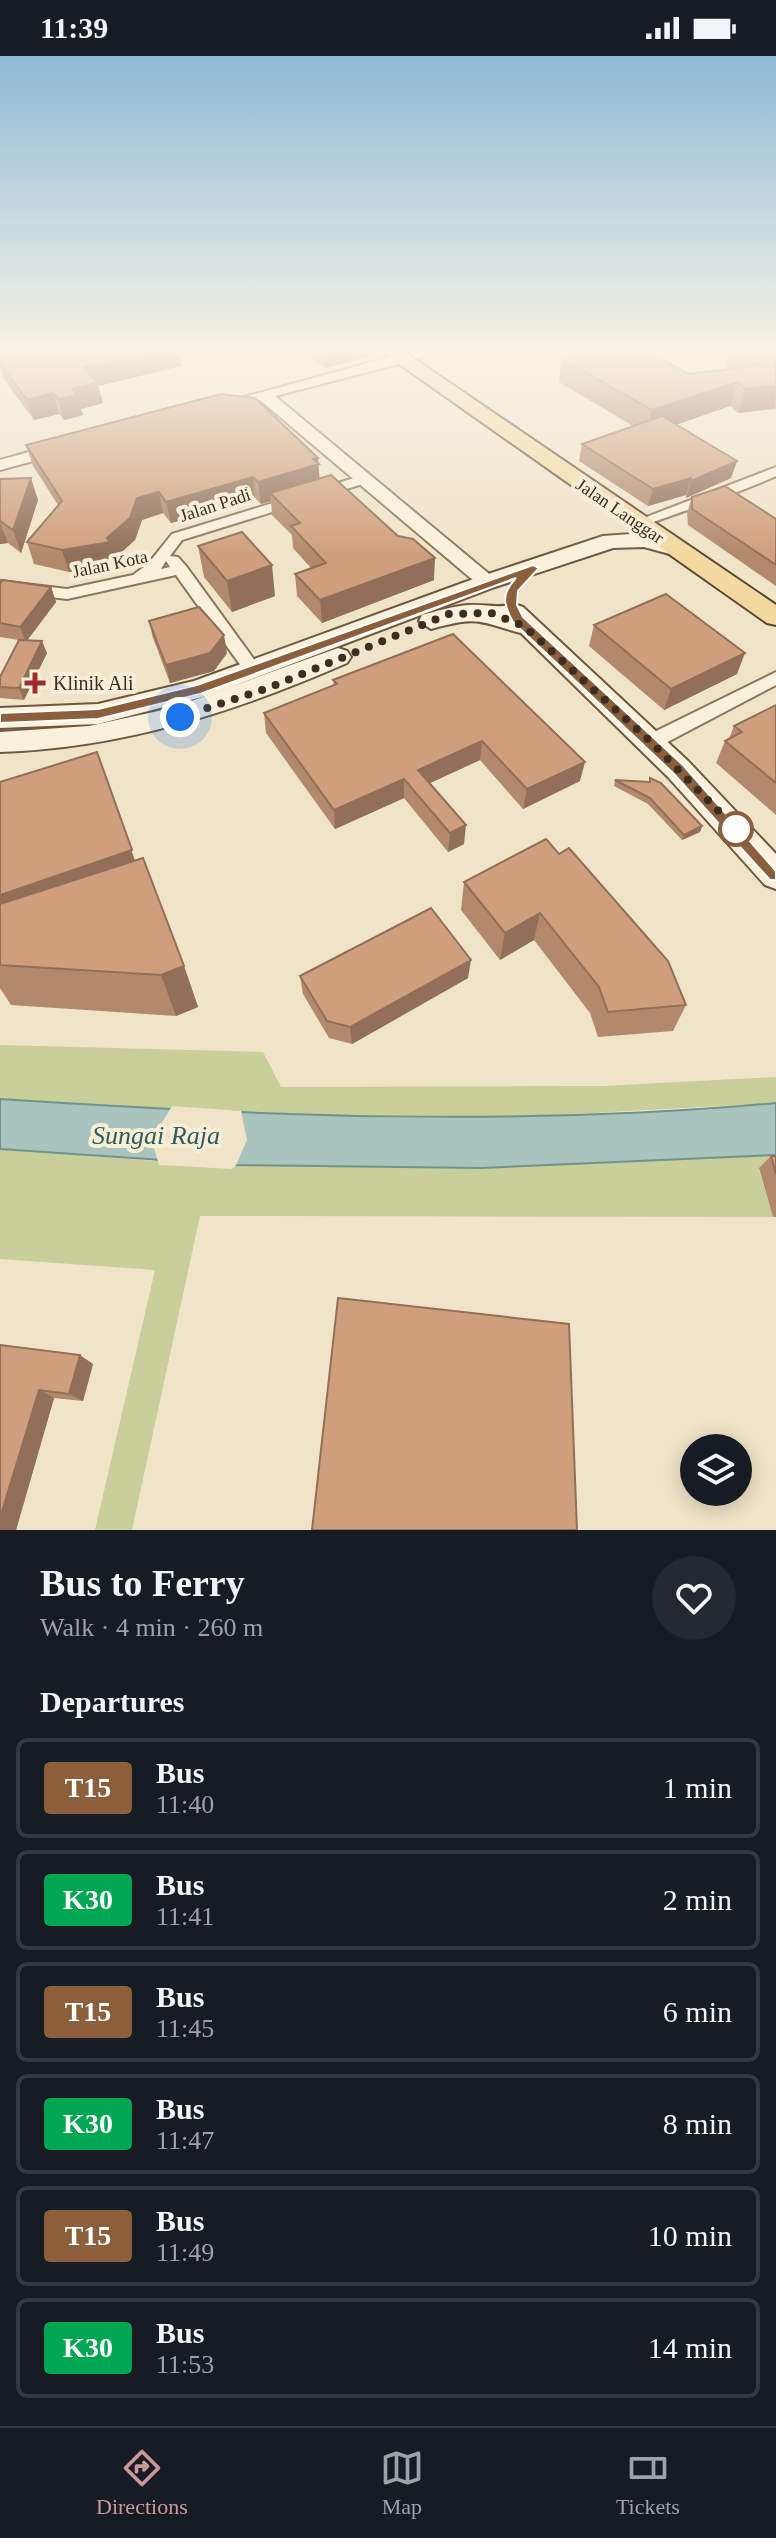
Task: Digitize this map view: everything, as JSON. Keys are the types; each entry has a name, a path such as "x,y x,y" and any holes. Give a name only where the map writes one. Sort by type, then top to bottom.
{"main road":[{"path":"482,418 550,473 607,502 621,523 617,536 611,541"},
{"name":"Jalan Langgar","path":"489,418 776,617"},
{"path":"497,418 634,511 640,524"},
{"path":"0,718 98,714 200,689 477,586 611,541 645,540 677,549"},
{"path":"533,568 515,584 510,598 513,612 524,626 651,742 749,842 776,876"},
{"path":"0,742 87,739 196,712 268,688 449,614 491,613 524,626"}],"street":[{"path":"280,418 477,586"},
{"path":"0,465 79,443"},
{"path":"640,524 719,501 723,495 776,471"},
{"name":"Jalan Padi","path":"172,542 355,481"},
{"path":"172,542 170,555 252,669"},
{"path":"137,579 160,560 172,542"},
{"name":"Jalan Kota","path":"0,586 67,594 180,569"},
{"path":"651,742 776,678"}],"green space":[{"path":"0,1045 263,1052 281,1087 602,1086 776,1077 776,1103 481,1119 482,1168 776,1155 776,1168 759,1169 773,1217 200,1216 132,1530 95,1530 155,1270 0,1259 0,1149 156,1161 167,1111 0,1099"}],"water":[{"name":"Sungai Raja","path":"0,1099 291,1114 485,1117 582,1115 776,1103 776,1155 482,1168 236,1165 0,1149"}],"pier":[{"path":"172,1106 241,1111 247,1140 236,1165 232,1169 159,1165 154,1148 155,1134"}],"building":[{"path":"130,418 276,418 318,458 313,459 319,464 258,482 253,477 166,502 159,492 137,498 130,518 107,538 110,542 62,550 27,542 62,501 26,445"},
{"path":"657,418 665,418 737,461 691,481 691,478 653,489 582,444"},
{"path":"331,475 398,536 413,539 435,558 320,600 295,574 326,563 291,526 300,523 270,493"},
{"path":"31,478 13,530 0,521 0,479"},
{"path":"725,486 776,519 776,565 692,509 692,497"},
{"path":"242,532 272,565 227,581 198,546"},
{"path":"3,580 51,587 20,627 0,623 0,583"},
{"path":"666,594 745,653 671,689 594,625"},
{"path":"199,607 224,635 210,653 166,665 149,621"},
{"path":"453,634 585,762 527,789 482,741 418,770 466,825 450,833 404,779 334,810 264,713 337,684 333,680"},
{"path":"19,640 42,641 19,688 0,687 0,677"},
{"path":"776,705 776,783 725,741 742,732 734,726"},
{"path":"97,752 132,850 0,895 0,782"},
{"path":"650,778 661,783 702,826 684,835 650,798 615,780 650,782"},
{"path":"546,839 559,854 569,848 668,961 686,1005 608,1012 599,987 540,913 505,933 464,882"},
{"path":"143,858 184,966 161,975 0,965 0,904"},
{"path":"431,908 471,960 350,1027 327,1021 300,976"},
{"path":"771,1156 776,1156 776,1174"},
{"path":"338,1298 569,1324 577,1530 312,1530"},
{"path":"0,1345 80,1355 69,1394 39,1390 0,1518"}],"bus line":[{"name":"T15","path":"0,718 69,718 98,714 200,689 487,582 533,568 520,578 511,591 511,605 518,619 651,742 749,842 776,876"}],"place":[{"name":"Klinik Ali","path":"35,683"}],"route":[{"path":"180,717 268,688 342,655 449,614 471,611 491,613 524,626 651,742 736,829"}]}
